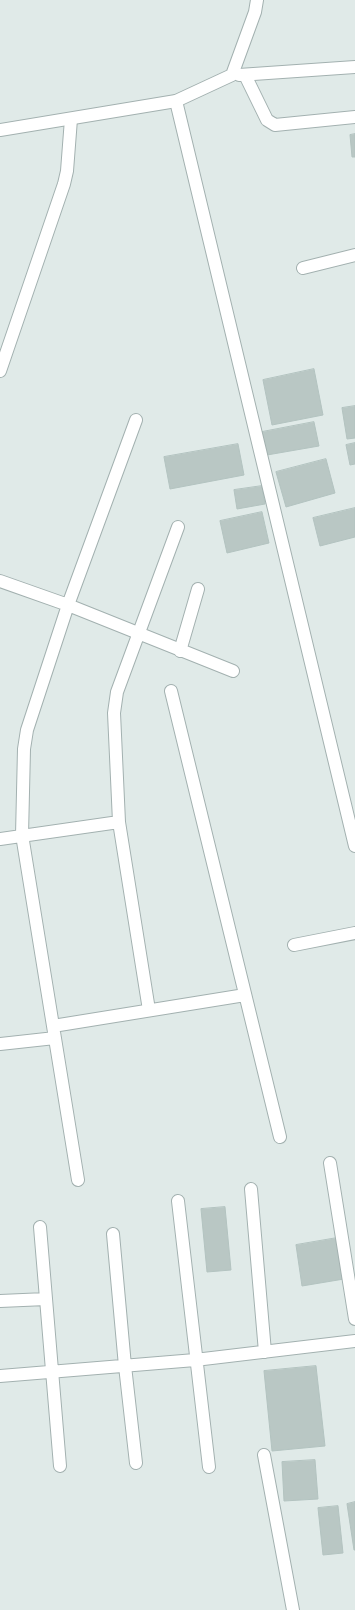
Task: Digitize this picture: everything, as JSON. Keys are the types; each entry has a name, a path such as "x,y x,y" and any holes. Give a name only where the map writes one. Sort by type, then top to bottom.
{"street":[{"path":"232,75 258,0"},
{"path":"0,130 176,101 232,75 355,67"},
{"path":"245,75 267,120 275,125 355,117"},
{"path":"176,101 355,846"},
{"path":"0,371 68,171 71,119"},
{"path":"303,268 355,255"},
{"path":"78,1180 22,835 24,749 27,730 68,605 136,420"},
{"path":"149,1010 120,822 114,712 117,692 178,527"},
{"path":"0,582 68,605 233,671"},
{"path":"180,651 198,589"},
{"path":"171,691 280,1137"},
{"path":"0,839 120,822"},
{"path":"294,946 355,933"},
{"path":"0,1044 149,1010 245,995"},
{"path":"330,1163 355,1319"},
{"path":"251,1189 265,1352"},
{"path":"178,1201 195,1360 209,1467"},
{"path":"40,1227 60,1466"},
{"path":"113,1234 136,1464"},
{"path":"0,1300 46,1299"},
{"path":"0,1376 52,1373 195,1360 355,1341"},
{"path":"264,1455 293,1610"}],"building":[{"path":"355,134 355,157 352,157 350,135"},
{"path":"314,369 323,415 272,425 263,380"},
{"path":"355,406 355,438 347,439 342,408"},
{"path":"314,422 319,446 267,455 262,432"},
{"path":"355,443 355,464 350,465 346,445"},
{"path":"238,444 244,475 170,489 164,457"},
{"path":"326,459 335,493 286,507 276,472"},
{"path":"262,486 265,504 237,509 234,490"},
{"path":"355,508 355,537 320,546 313,518"},
{"path":"262,512 269,543 227,553 220,521"},
{"path":"225,1207 231,1270 207,1272 201,1209"},
{"path":"337,1238 344,1279 302,1286 296,1245"},
{"path":"316,1366 325,1446 272,1451 264,1371"},
{"path":"315,1460 318,1499 284,1501 282,1462"},
{"path":"355,1502 355,1550 354,1550 347,1504"},
{"path":"338,1506 343,1553 323,1555 318,1508"}]}
